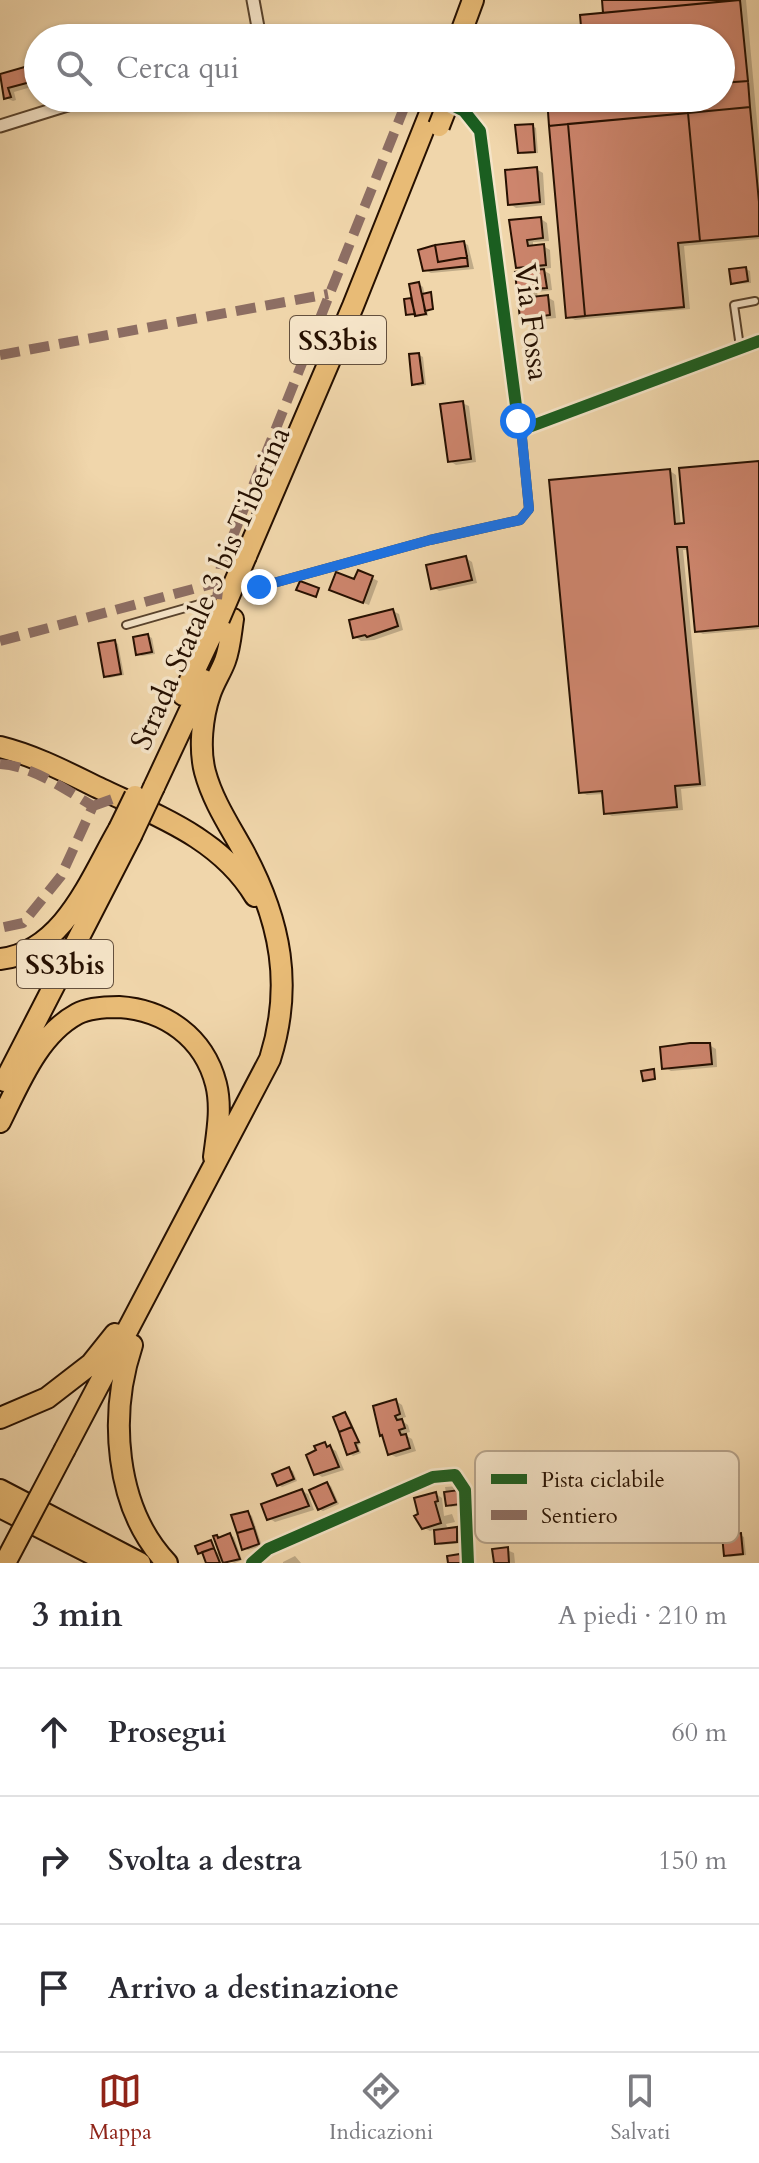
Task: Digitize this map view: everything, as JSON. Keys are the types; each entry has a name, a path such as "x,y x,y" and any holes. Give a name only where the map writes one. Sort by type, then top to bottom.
{"highway":[{"path":"464,24 473,0"},
{"path":"479,24 487,0"},
{"name":"Strada Statale 3 bis Tiberina","path":"0,1091 148,784 223,613 253,556 366,309 435,112"},
{"name":"Strada Statale 3 bis Tiberina","path":"433,124 441,112"},
{"path":"5,1563 270,1059 280,1028 283,966 272,924 246,856 222,814 205,771 202,732 209,696 226,658 223,613"},
{"path":"0,747 33,757 202,841 232,866 251,889 272,924"},
{"path":"0,959 37,947 64,923 125,832"},
{"name":"Strada Statale 3 bis Tiberina","path":"0,1068 125,832"},
{"path":"0,1122 27,1069 53,1032 78,1013 108,1007 139,1008 169,1020 189,1035 204,1055 216,1085 219,1119 211,1173"},
{"path":"0,1418 47,1398 91,1364 150,1290"},
{"path":"150,1290 122,1373 119,1441 128,1489 141,1526 167,1563"},
{"path":"0,1490 140,1563"},
{"path":"0,1507 104,1560"},
{"path":"0,1517 104,1560"}],"street":[{"path":"253,0 257,24"},
{"path":"0,126 45,112"},
{"name":"Via Fossa","path":"465,112 480,131 518,421 529,427 752,343"},
{"path":"252,1563 268,1549 433,1477 455,1475 465,1490 468,1563"}],"lane":[{"path":"752,343 734,305 755,301"},
{"path":"259,587 430,540 520,520 529,509 522,438 524,425"},
{"path":"126,625 223,613"}],"building":[{"path":"602,0 737,0 603,13"},
{"path":"740,0 748,81 735,82 735,24 581,24 580,15"},
{"path":"24,67 24,84 8,88 11,97 4,99 0,74"},
{"path":"748,81 750,107 735,108 735,82"},
{"path":"750,107 759,236 700,241 688,113 735,112 735,108"},
{"path":"548,112 688,112 688,113 549,126"},
{"path":"688,113 700,241 678,243 684,307 585,316 568,124"},
{"path":"533,124 535,152 518,153 515,125"},
{"path":"568,124 585,316 566,318 549,126"},
{"path":"537,167 540,202 508,205 505,170"},
{"path":"541,217 543,238 527,240 528,246 544,244 546,265 516,268 509,220"},
{"path":"464,241 467,257 438,262 435,245"},
{"path":"435,245 438,262 467,257 468,266 423,271 418,250"},
{"path":"746,267 748,281 731,284 729,269"},
{"path":"544,269 547,288 531,289 532,297 548,295 550,315 520,319 515,272"},
{"path":"419,282 426,314 415,316 409,284"},
{"path":"431,292 433,309 425,311 422,294"},
{"path":"411,298 415,314 406,315 404,299"},
{"path":"419,353 423,383 412,385 409,354"},
{"path":"463,401 471,459 448,462 440,404"},
{"path":"759,461 759,626 695,632 687,547 677,547 700,784 675,786 677,807 604,814 602,791 579,793 549,480 670,469 675,524 684,523 679,468"},
{"path":"466,556 472,580 431,589 426,565"},
{"path":"358,570 373,576 363,603 329,590 336,572 354,579"},
{"path":"300,581 319,588 316,597 296,590"},
{"path":"393,609 398,626 367,637 353,638 349,620"},
{"path":"148,634 152,652 136,655 133,637"},
{"path":"115,640 121,674 104,677 98,643"},
{"path":"710,1043 712,1064 662,1069 660,1047"},
{"path":"654,1069 655,1079 643,1081 641,1071"},
{"path":"396,1399 400,1414 395,1416 397,1420 402,1419 405,1428 399,1430 401,1435 406,1434 410,1448 388,1455 373,1406"},
{"path":"345,1412 352,1427 339,1432 333,1417"},
{"path":"352,1427 359,1442 355,1443 358,1451 347,1455 339,1432"},
{"path":"325,1442 327,1447 330,1445 339,1467 314,1475 306,1455 316,1450 314,1446"},
{"path":"289,1467 294,1479 277,1486 272,1474"},
{"path":"327,1482 336,1502 318,1510 309,1490"},
{"path":"302,1489 309,1506 267,1520 261,1504"},
{"path":"459,1490 461,1504 446,1506 444,1492"},
{"path":"436,1492 438,1501 435,1502 441,1523 422,1529 414,1516 418,1514 414,1498"},
{"path":"248,1511 254,1528 237,1533 231,1515"},
{"path":"457,1527 457,1542 435,1544 434,1530"},
{"path":"254,1528 259,1544 242,1550 237,1533"},
{"path":"230,1533 240,1559 223,1563 213,1536 217,1535 218,1538"},
{"path":"739,1533 743,1554 724,1556 723,1543 739,1543"},
{"path":"211,1540 214,1548 198,1554 195,1546"},
{"path":"508,1547 509,1563 494,1563 492,1549"},
{"path":"214,1548 220,1563 206,1563 202,1552"},
{"path":"460,1554 461,1563 448,1563 447,1556"}],"marked path":[{"path":"217,599 221,566 402,112"},
{"path":"0,355 328,294"},
{"path":"0,641 219,582"},
{"path":"0,764 37,774 93,806 61,876 23,923 0,928"},
{"path":"93,806 118,797"}],"cycle path":[{"path":"465,112 480,131 518,421 529,427 759,341"},
{"path":"252,1563 268,1549 433,1477 455,1475 465,1490 468,1563"}],"route":[{"path":"259,587 430,540 520,520 529,509 522,438 524,425 518,421"}]}
